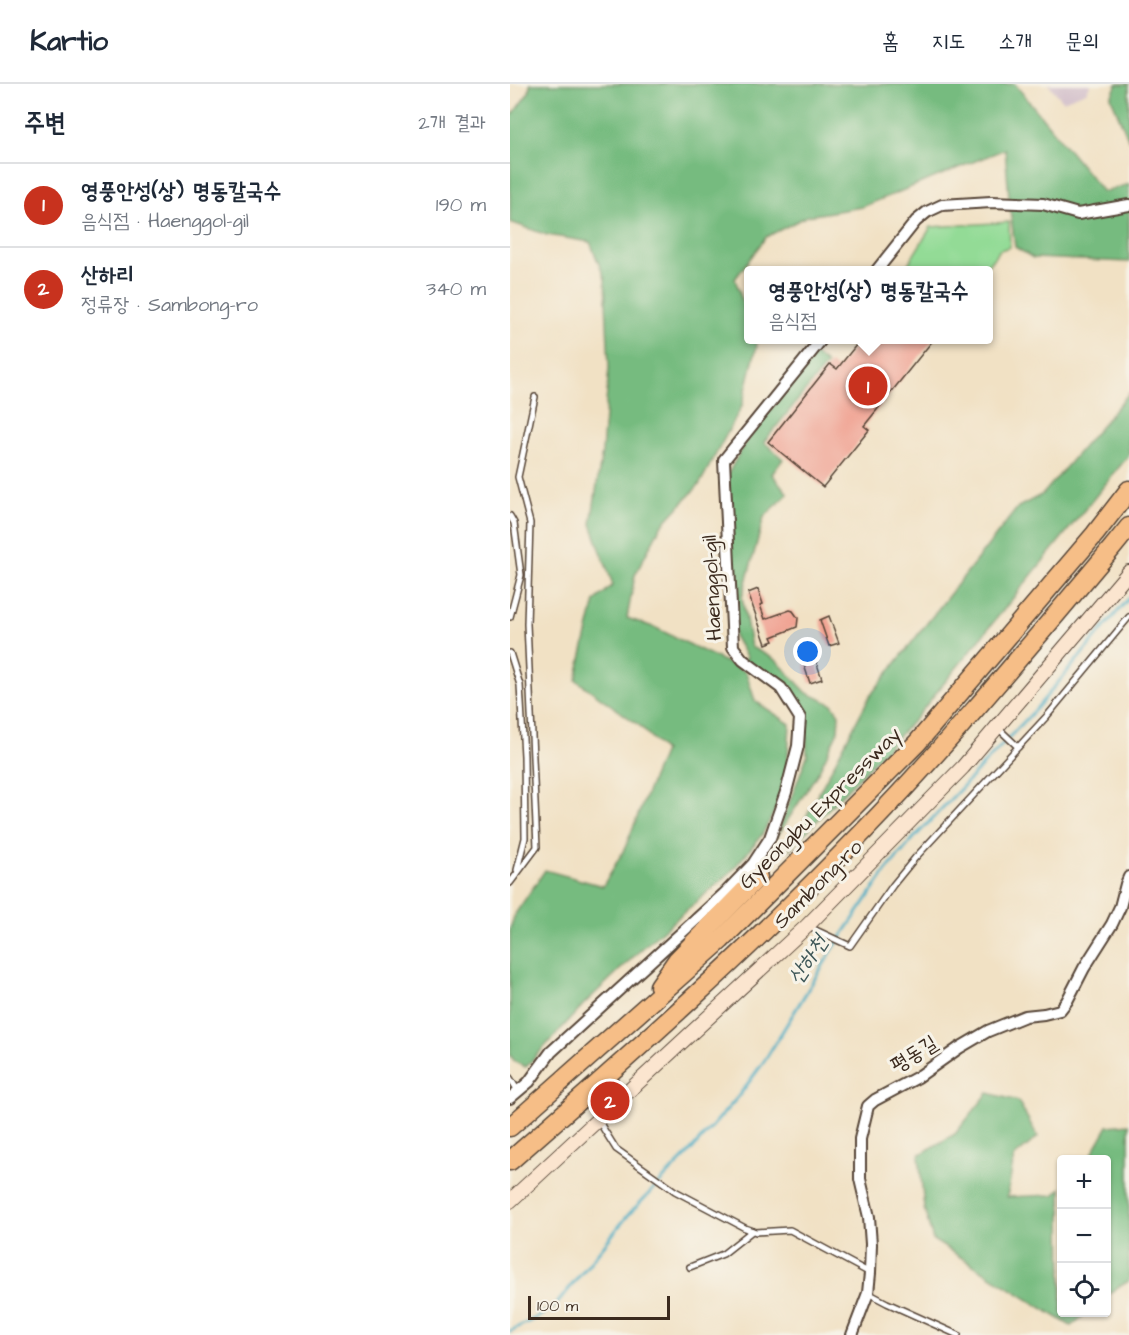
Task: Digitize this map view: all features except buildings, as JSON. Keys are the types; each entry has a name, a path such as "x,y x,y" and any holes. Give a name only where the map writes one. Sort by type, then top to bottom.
{"highway":[{"name":"Gyeongbu Expressway","path":"510,1127 721,940 917,743 1095,534 1129,490"},
{"path":"510,1161 659,1028 804,893 935,756 1129,527"},
{"path":"643,1011 677,960 758,877"}],"main road":[{"name":"Sambong-ro","path":"510,1201 807,926 1000,730 1129,572"}],"street":[{"path":"879,266 916,221 927,212 942,205 991,202 1043,204 1078,214 1129,205"},
{"name":"Haenggol-gil","path":"514,1094 529,1082 550,1052 724,894 753,864 770,838 786,792 798,746 800,717 781,688 744,660 733,647 724,460 817,344"},
{"name":"평동길","path":"852,1335 868,1293 870,1273 869,1217 860,1179 860,1139 868,1106 918,1077 988,1031 1025,1016 1060,1010 1112,924 1129,877"}],"lane":[{"path":"510,883 537,847 528,624 531,523 518,477 536,397"},
{"path":"510,516 514,523 520,575 510,617"},
{"path":"807,926 850,946 915,858 1047,716 1129,617"},
{"path":"510,653 520,685 524,756 525,838 516,874"},
{"path":"1000,730 1018,747"},
{"name":"Haenggol-gil","path":"510,1078 514,1094"},
{"path":"598,1120 616,1149 668,1186 705,1207 752,1231 789,1230 870,1273"},
{"path":"690,1267 723,1254 752,1231"},
{"path":"868,1293 958,1335"}],"shaded area":[{"path":"1048,84 1091,84 1086,92 1063,101"}],"green space":[{"path":"530,84 1015,84 1103,192 1129,184 1129,262 1033,258 1015,247 1005,149 862,207 807,216 766,237 744,266 735,279 744,306 744,344 757,345 742,406 699,485 661,526 635,575 627,618 656,628 746,672 755,701 790,724 786,789 762,835 730,873 646,945 584,1004 526,1067 515,1062 510,1055 510,929 515,914 545,870 603,886 625,848 664,751 640,726 576,680 595,601 613,585 591,524 602,452 609,367 605,279 590,242 547,235 510,222 510,118 529,92"},
{"path":"1117,84 1129,84 1129,141 1111,97"},
{"path":"1009,222 1010,247 1000,250 987,266 910,266 908,264 931,227"},
{"path":"814,354 827,364 764,442 783,459 772,474 788,494 764,517 742,597 751,647 776,660 807,693 832,704 839,714 838,731 819,771 775,840 807,756 805,715 780,681 743,660 747,658 734,636 728,474 744,444"},
{"path":"1129,393 1129,455 915,719 788,851 870,696 1018,507 1043,494"},
{"path":"988,1093 1018,1101 1038,1137 1014,1157 1007,1197 1054,1195 1057,1192 1057,1317 1082,1317 1071,1326 933,1240 924,1208 919,1155 955,1134"},
{"path":"1129,1124 1129,1281 1111,1292 1111,1155 1091,1155 1108,1126"}],"waterway":[{"name":"산하천","path":"510,1331 556,1305 629,1214 687,1155 738,1097 765,1060 831,952 886,871 913,839 1035,710 1129,598"}],"place":[{"name":"영풍안성(상) 명동칼국수","path":"868,386"},
{"name":"산하리","path":"610,1101"}]}
